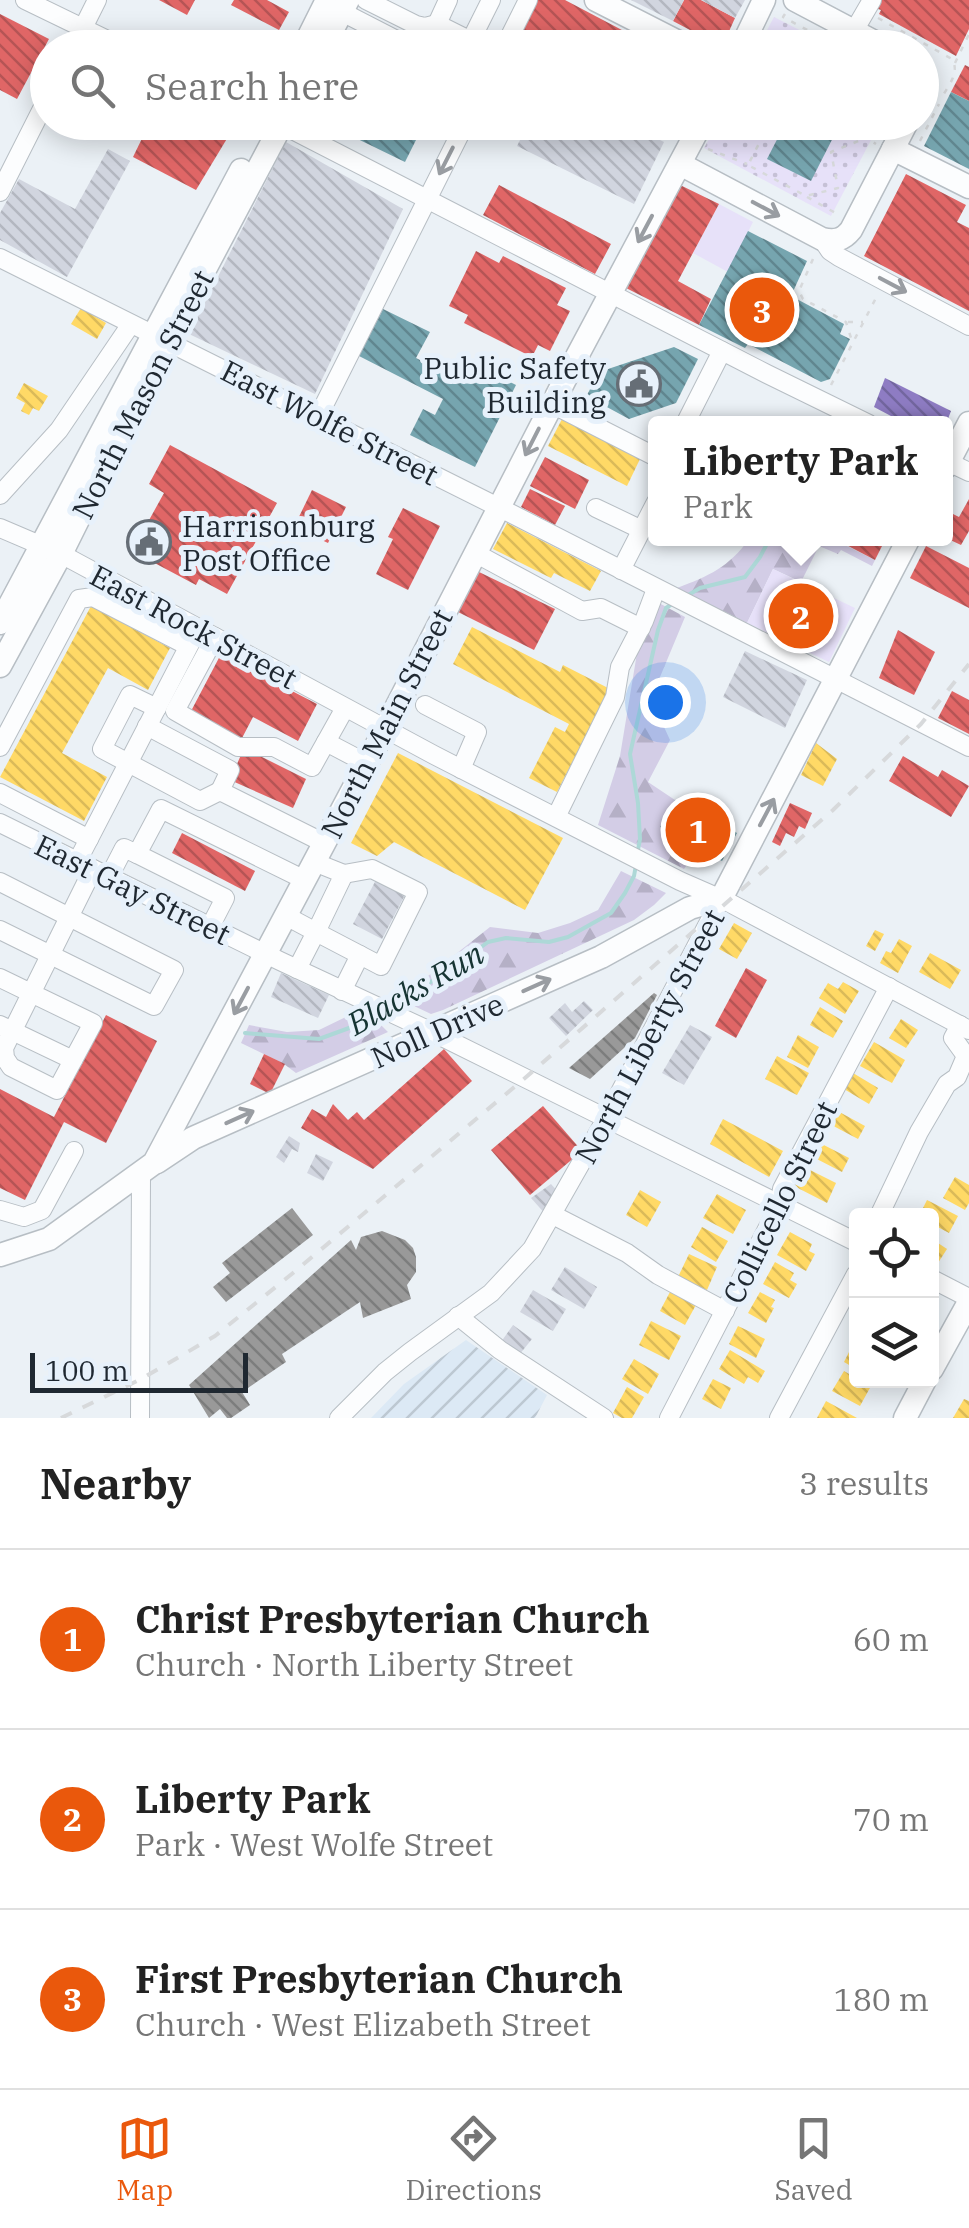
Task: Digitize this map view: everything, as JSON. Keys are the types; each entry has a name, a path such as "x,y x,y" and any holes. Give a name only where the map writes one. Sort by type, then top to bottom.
{"main road":[{"path":"596,0 655,30"},
{"path":"750,30 764,0"},
{"path":"318,30 339,4"},
{"path":"330,30 339,4"},
{"path":"791,4 833,30"},
{"name":"North Mason Street","path":"0,666 150,332 267,140"},
{"name":"North Main Street","path":"0,1255 49,1239 148,1169 286,916 693,140"},
{"path":"680,164 819,246 845,236 854,224 898,140"},
{"path":"894,149 969,187"},
{"path":"953,463 969,423"},
{"name":"North Liberty Street","path":"721,898 906,546"},
{"name":"North Mason Street","path":"0,623 51,550"},
{"name":"Noll Drive","path":"148,1169 193,1138 601,957 690,908 721,898"},
{"path":"939,1356 969,1300"},
{"path":"905,1418 921,1388"}],"street":[{"path":"83,28 97,0"},
{"path":"366,0 416,25 437,24 449,30"},
{"path":"437,24 448,0"},
{"path":"482,30 492,0"},
{"path":"513,30 528,0"},
{"path":"853,30 872,0"},
{"path":"29,1 56,7 87,30"},
{"path":"339,4 382,30"},
{"path":"0,192 30,133"},
{"path":"300,140 391,192 610,294 854,416"},
{"path":"318,417 457,140"},
{"path":"819,246 969,326"},
{"name":"East Wolfe Street","path":"0,258 150,332 207,351 252,373 291,393 318,417 969,747"},
{"name":"North Mason Street","path":"0,495 150,332"},
{"path":"689,416 722,351"},
{"path":"552,404 648,453"},
{"path":"596,508 642,530"},
{"path":"621,570 648,518"},
{"name":"East Rock Street","path":"0,528 51,550 384,729 650,866 721,898 964,1027"},
{"path":"475,553 582,610 601,608 641,628"},
{"path":"556,818 614,696 620,667 664,592"},
{"path":"0,747 79,599 94,597 188,646"},
{"path":"93,869 90,839 188,646 206,632"},
{"path":"206,632 175,711 238,747 274,747 312,766 345,708"},
{"path":"148,726 230,770 220,791 200,801 102,748 130,694 157,708"},
{"path":"425,705 477,732 461,769"},
{"path":"326,742 366,763"},
{"path":"220,791 314,862"},
{"path":"0,793 90,839"},
{"path":"137,854 160,809 344,874 372,869 418,892 381,966 286,916"},
{"name":"East Gay Street","path":"0,823 849,1238"},
{"path":"0,978 32,993 93,1023 58,1090 8,1064 4,1055 6,1028 32,993 93,869 124,848 137,854 225,898 210,927"},
{"path":"296,970 344,874"},
{"path":"0,882 174,970 154,1006 0,930"},
{"name":"North Liberty Street","path":"339,1418 385,1372 491,1293 520,1265 553,1215 606,1119 721,898"},
{"path":"342,990 360,955"},
{"name":"Collicello Street","path":"669,1418 780,1204 782,1189 889,987"},
{"path":"882,1208 920,1132 966,1056 953,1038 964,1027"},
{"path":"6,1028 73,1060"},
{"path":"0,1210 24,1217 42,1210 74,1151"},
{"path":"140,1418 148,1169"},
{"path":"553,1215 725,1311"},
{"path":"939,1282 969,1300"},
{"path":"779,1418 849,1287"},
{"path":"458,1316 500,1350 604,1418"}],"path":[{"path":"791,4 783,17 821,30"},
{"path":"955,63 969,34"},
{"path":"748,165 761,140"},
{"path":"806,196 838,188 831,152 861,140"},
{"path":"704,148 748,165 854,224"},
{"path":"819,246 800,291 803,298 846,322 863,322"},
{"path":"832,390 830,387 880,289"},
{"path":"846,322 853,343"}],"shaded area":[{"path":"774,17 800,30 767,30"},
{"path":"708,140 871,140 831,216 704,148"},
{"path":"719,204 753,222 728,272 693,253"},
{"path":"773,569 855,608 829,662 747,623"},
{"path":"466,1340 547,1395 535,1418 371,1418 404,1384"}],"green space":[{"path":"743,546 819,546 801,582 773,569 747,623 677,588 718,570"},
{"path":"819,546 847,546 875,560 872,566 841,550 838,554"},
{"path":"659,603 685,617 660,677 659,716 670,740 648,782 675,800 660,827 697,851 684,869 598,825 620,756 637,653"},
{"path":"621,871 666,893 634,920 443,1010 431,1014 397,998 490,927 538,933 598,910"},
{"path":"354,1013 377,1021 388,1032 296,1073 241,1043 249,1025 287,1032 319,1030"}],"building: Homes":[{"path":"81,308 106,323 97,339 71,324"},
{"path":"24,383 48,396 39,411 33,408 29,415 21,411 25,403 16,398"},
{"path":"562,419 640,459 627,486 548,446"},
{"path":"507,523 601,571 590,591 554,573 551,578 493,549"},
{"path":"91,606 170,648 148,690 108,668 62,753 107,777 84,821 0,777"},
{"path":"472,627 560,672 563,665 610,689 557,792 529,778 555,727 565,732 569,724 453,664"},
{"path":"816,743 837,759 823,786 801,775"},
{"path":"398,753 563,838 525,910 394,842 377,856 351,843"},
{"path":"734,923 752,933 737,959 719,949"},
{"path":"875,930 884,934 875,951 866,946"},
{"path":"899,939 912,946 898,973 880,963"},
{"path":"930,953 961,970 950,989 919,972"},
{"path":"843,982 859,991 845,1014 819,998 828,983 838,989"},
{"path":"820,1007 843,1021 833,1038 810,1025"},
{"path":"901,1019 918,1030 906,1048 889,1038"},
{"path":"798,1035 819,1047 808,1068 787,1057"},
{"path":"874,1042 905,1060 892,1083 860,1066"},
{"path":"777,1056 809,1073 797,1095 765,1079"},
{"path":"853,1073 878,1088 869,1104 844,1089"},
{"path":"832,1108 865,1126 858,1139 824,1121"},
{"path":"723,1119 783,1151 769,1177 710,1144"},
{"path":"818,1142 849,1158 842,1172 811,1156"},
{"path":"804,1167 836,1183 827,1203 794,1186"},
{"path":"955,1177 969,1185 965,1210 943,1198"},
{"path":"640,1190 661,1202 647,1227 626,1215"},
{"path":"717,1194 746,1210 733,1234 703,1218"},
{"path":"927,1200 958,1216 949,1233 939,1228 939,1208 923,1208"},
{"path":"702,1227 728,1241 716,1262 691,1247"},
{"path":"790,1232 812,1244 809,1251 815,1254 806,1271 777,1255"},
{"path":"939,1244 947,1249 939,1261"},
{"path":"689,1254 717,1267 707,1290 678,1277"},
{"path":"775,1262 794,1273 790,1280 797,1284 789,1298 763,1284"},
{"path":"671,1290 697,1303 685,1325 660,1311"},
{"path":"760,1292 775,1300 766,1323 748,1313"},
{"path":"651,1321 681,1336 669,1360 639,1345"},
{"path":"738,1326 765,1339 756,1358 729,1344"},
{"path":"730,1350 765,1371 758,1383 748,1377 744,1384 719,1369"},
{"path":"634,1359 659,1374 648,1394 622,1379"},
{"path":"844,1371 849,1374 849,1388 870,1388 860,1406 832,1391"},
{"path":"713,1379 731,1388 721,1409 702,1399"},
{"path":"627,1387 644,1397 632,1418 622,1418 613,1413"},
{"path":"964,1399 969,1401 969,1418 953,1418"},
{"path":"826,1401 857,1418 817,1418"}],"building: Shops":[{"path":"159,0 195,0 187,15"},
{"path":"234,0 267,0 289,12 279,30 231,5"},
{"path":"537,0 565,0 622,30 522,30"},
{"path":"684,0 701,0 735,18 730,30 690,30 673,21"},
{"path":"873,0 969,0 969,29 956,56 939,47 939,30 908,30 875,8"},
{"path":"0,14 31,30 30,75 17,99 0,90"},
{"path":"965,65 969,67 969,101 951,92"},
{"path":"141,140 226,140 196,190 133,157"},
{"path":"906,174 966,205 957,222 969,228 969,311 864,256"},
{"path":"678,184 719,204 678,281 711,299 699,325 626,288"},
{"path":"499,185 611,244 595,274 483,215"},
{"path":"476,251 499,263 503,256 566,288 557,305 570,311 550,351 538,345 532,357 464,323 468,315 449,306"},
{"path":"170,445 277,503 227,594 199,579 196,585 132,551 164,493 149,484"},
{"path":"545,457 589,480 575,509 530,486"},
{"path":"530,489 565,506 555,525 521,507"},
{"path":"312,490 346,507 328,543 294,527"},
{"path":"969,499 969,531 961,545 953,541 953,514 959,517"},
{"path":"403,508 440,526 408,590 376,574"},
{"path":"848,546 882,546 875,560"},
{"path":"926,546 969,568 969,608 910,578"},
{"path":"479,572 555,609 534,650 458,612"},
{"path":"898,630 935,652 914,695 879,678"},
{"path":"221,654 317,704 298,741 253,717 241,740 190,713"},
{"path":"952,691 969,700 969,734 938,718"},
{"path":"244,748 306,779 293,808 230,780"},
{"path":"903,756 938,777 942,770 969,786 951,817 889,781"},
{"path":"790,803 812,813 805,829 799,826 794,837 786,833 780,846 772,842"},
{"path":"182,833 255,871 245,891 172,853"},
{"path":"746,968 767,980 736,1038 715,1026"},
{"path":"106,1015 157,1041 106,1143 64,1122 25,1200 0,1188 0,1089 54,1117"},
{"path":"444,1049 472,1081 373,1169 301,1128 312,1109 326,1117 333,1104 348,1120 357,1112 364,1120"},
{"path":"264,1054 285,1064 270,1094 250,1084"},
{"path":"543,1106 582,1151 530,1195 491,1150"}],"building: Offices":[{"path":"885,378 951,411 949,416 891,416 874,407"}],"building: Public":[{"path":"951,92 969,101 969,169 924,146 927,140 939,140 939,116"},
{"path":"360,140 416,140 405,162"},
{"path":"777,140 832,140 811,181 767,159"},
{"path":"748,231 807,261 791,296 844,324 840,334 850,339 830,379 821,382 748,344 745,348 699,325"},
{"path":"383,309 430,332 416,358 450,375 459,357 516,385 475,467 410,435 423,409 435,415 443,399 359,356"},
{"name":"Public Safety Building","path":"674,347 698,359 676,403 629,419 587,395 599,372"},
{"path":"675,800 737,833 722,861 660,827"}],"building: Industry":[{"path":"654,993 657,995 635,1038 590,1079 569,1068"},
{"path":"292,1208 313,1235 226,1302 213,1287 230,1273 222,1263"},
{"path":"382,1231 405,1240 413,1248 416,1272 407,1285 411,1299 363,1318 360,1302 282,1354 286,1362 242,1392 250,1405 231,1418 220,1409 209,1418 189,1385 351,1240 356,1250 361,1237"}],"building: Other":[{"path":"631,0 684,0 673,21"},
{"path":"701,0 745,0 735,18"},
{"path":"520,140 664,142 634,204 517,146"},
{"path":"286,142 403,209 315,394 189,334"},
{"path":"108,149 130,161 67,277 0,240 0,213 19,179 75,209"},
{"path":"745,651 807,680 785,728 723,697"},
{"path":"378,876 407,891 382,939 353,924"},
{"path":"281,973 329,995 318,1018 271,997"},
{"path":"584,1001 593,1010 566,1036 549,1018 565,1003 572,1012"},
{"path":"690,1025 712,1037 684,1085 662,1073"},
{"path":"289,1136 300,1143 298,1152 292,1149 284,1163 276,1157"},
{"path":"316,1154 333,1162 323,1181 307,1173"},
{"path":"551,1184 559,1193 547,1216 531,1198"},
{"path":"565,1267 597,1287 584,1309 551,1290"},
{"path":"533,1290 566,1309 553,1331 520,1312"},
{"path":"513,1325 532,1339 519,1355 501,1342"}],"waterway":[{"name":"Blacks Run","path":"685,597 700,588 745,577 766,546"},
{"name":"Blacks Run","path":"638,850 638,803 630,754 658,630 666,608 672,604"},
{"name":"Blacks Run","path":"392,1006 488,942 506,938 549,942 568,937 611,913 634,876 636,865"},
{"name":"Blacks Run","path":"245,1033 319,1039 380,1014"}],"railway":[{"path":"61,1418 141,1379 215,1336 293,1273 833,810 921,724 969,664"}],"place":[{"name":"First Presbyterian Church","path":"762,310"},
{"name":"Public Safety Building","path":"639,384"},
{"name":"Harrisonburg Post Office","path":"149,542"},
{"name":"Liberty Park","path":"801,616"},
{"name":"Christ Presbyterian Church","path":"698,830"}]}
